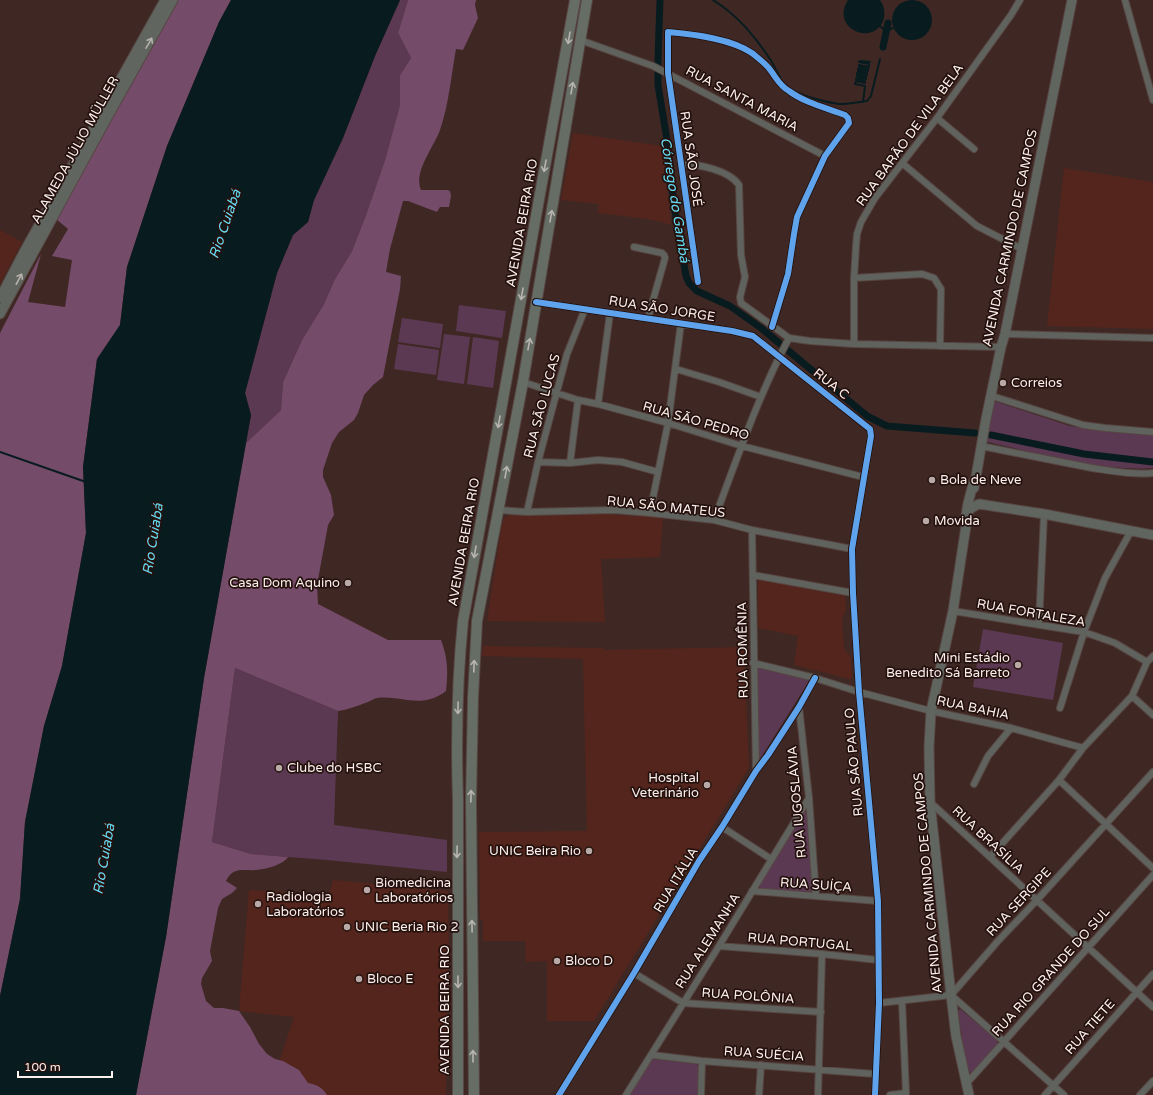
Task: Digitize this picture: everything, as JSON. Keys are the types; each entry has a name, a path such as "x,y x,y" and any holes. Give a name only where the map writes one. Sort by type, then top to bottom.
{"main road":[{"name":"ALAMEDA JÚLIO MÜLLER","path":"0,298 164,0"},
{"name":"ALAMEDA JÚLIO MÜLLER","path":"0,314 173,0"},
{"name":"AVENIDA BEIRA RIO","path":"458,1095 458,800 456,753 458,735 460,654 463,622 575,0"},
{"name":"AVENIDA BEIRA RIO","path":"474,1095 472,758 473,697 477,621 523,380 588,0"},
{"name":"AVENIDA CARMINDO DE CAMPOS","path":"969,1095 956,1036 930,802 929,747 931,711 953,611 966,526 966,516 1005,334 1072,0"},
{"path":"508,368 514,368 523,380"},
{"path":"492,467 493,477 491,501 493,506 499,510"},
{"path":"966,516 975,506 976,502 973,489"},
{"path":"975,506 1044,514 1153,535"},
{"name":"AVENIDA CARMINDO DE CAMPOS","path":"966,526 975,506"},
{"path":"458,735 464,742 467,743 473,740"},
{"path":"456,753 465,750 472,758"},
{"path":"458,1015 466,1017 473,1014"}],"street":[{"name":"RUA BARÃO DE VILA BELA","path":"854,344 854,278 857,234 861,222 875,198 938,118 1020,0"},
{"path":"1125,0 1153,100"},
{"name":"RUA SÃO JOSÉ","path":"698,282 668,73 668,32 683,33 730,42 756,56 770,70 780,85 790,92 804,100 845,115 848,118 849,123 825,156"},
{"name":"RUA SANTA MARIA","path":"580,40 653,66 668,73 825,156"},
{"path":"938,118 974,149"},
{"path":"772,327 788,274 797,217 825,156"},
{"path":"902,163 977,226 1022,249"},
{"path":"681,164 692,164 722,172 731,177 739,185 741,255 745,277 740,301 743,306 788,339 854,344 1001,347"},
{"path":"634,247 662,253 665,258 648,318"},
{"path":"854,278 922,274 934,278 941,289 940,346"},
{"name":"RUA SÃO JORGE","path":"536,302 732,331 753,336 780,354"},
{"name":"RUA SÃO LUCAS","path":"527,512 538,462 567,354 585,309"},
{"path":"598,404 610,313"},
{"path":"650,513 668,423 681,324"},
{"path":"1005,334 1153,338"},
{"path":"714,520 761,397 788,339"},
{"name":"RUA C","path":"780,354 870,429"},
{"path":"676,369 761,397"},
{"name":"RUA SÃO PEDRO","path":"523,380 557,394 578,400 668,423 742,446 863,477"},
{"path":"992,396 1083,425 1153,432"},
{"path":"570,463 578,400"},
{"name":"RUA SÃO PAULO","path":"870,429 871,436 852,549 859,692 878,900 879,1003 875,1095"},
{"path":"981,446 1119,472 1142,474 1153,473"},
{"path":"538,462 570,463 598,460 622,462 658,472"},
{"name":"RUA SÃO MATEUS","path":"499,510 527,512 614,510 714,520 752,530 852,549"},
{"path":"1039,624 1044,514"},
{"name":"RUA ROMÊNIA","path":"752,530 756,771"},
{"path":"1060,708 1084,632 1105,578 1131,531"},
{"path":"753,575 853,593"},
{"name":"RUA FORTALEZA","path":"953,611 1084,632 1115,643 1147,662"},
{"path":"990,857 1059,780 1083,748 1132,696 1147,662 1153,656"},
{"path":"754,663 815,678 859,692"},
{"name":"RUA ITÁLIA","path":"560,1095 634,973 699,861 722,827 756,771 768,755 815,678"},
{"name":"RUA BAHIA","path":"859,692 931,711 1012,728 1083,748"},
{"path":"1132,696 1153,716"},
{"name":"RUA IUGOSLÁVIA","path":"799,706 809,798 816,896"},
{"path":"974,784 988,756 1012,728"},
{"name":"RUA SERGIPE","path":"951,995 998,941 1153,772"},
{"path":"1059,780 1153,868"},
{"name":"RUA ALEMANHA","path":"626,1095 809,798"},
{"name":"RUA BRASÍLIA","path":"930,802 1153,1007"},
{"path":"722,827 771,859"},
{"name":"RUA RIO GRANDE DO SUL","path":"966,1084 1153,875"},
{"name":"RUA SUÍÇA","path":"752,891 878,900"},
{"name":"RUA PORTUGAL","path":"719,946 878,960"},
{"path":"818,1095 822,954"},
{"name":"RUA POLÔNIA","path":"634,973 683,1003 821,1012"},
{"name":"RUA TIETE","path":"1045,1095 1153,974"},
{"path":"879,1003 951,995 1064,1095"},
{"path":"890,1095 906,1093 902,1001"},
{"name":"RUA SUÉCIA","path":"652,1055 702,1061 875,1074"},
{"path":"701,1095 702,1061"},
{"path":"759,1095 761,1065"},
{"path":"1140,1095 1153,1082"}],"shaded area":[{"path":"177,0 231,0 219,22 167,146 127,267 120,325 97,359 83,467 86,533 62,666 44,726 25,822 20,899 0,996 0,333 41,254 28,302 65,307 72,260 52,256 68,229 56,219"},
{"path":"400,0 408,0 398,33 411,58 400,75 400,105 385,160 366,215 352,251 335,279 324,304 302,340 283,382 281,410 246,443 251,415 245,393 277,273 293,235 308,222 314,200 343,138 375,56"},
{"path":"408,0 476,0 475,5 478,18 463,50 456,49 448,100 443,120 420,175 419,183 421,190 450,191 451,196 449,207 440,207 437,212 408,201 403,201 390,249 386,272 401,276 400,289 383,377 364,395 354,420 339,432 332,443 323,470 323,477 331,495 334,515 328,525 317,585 318,604 388,640 441,640 447,665 446,691 437,697 420,701 377,698 352,708 338,711 235,668 212,842 251,854 288,857 286,860 265,869 239,870 235,871 229,876 226,881 237,888 222,899 218,908 210,951 212,961 202,978 201,984 206,1001 214,1008 239,1011 259,1044 267,1054 299,1070 308,1083 319,1087 327,1095 136,1095 166,937 204,678 246,443 281,410 283,382 302,340 324,304 335,279 352,251 366,215 385,160 400,105 400,75 411,58 398,33"},
{"path":"573,133 662,146 671,225 647,219 598,213 599,204 561,200"},
{"path":"1064,168 1153,182 1153,329 1047,326"},
{"path":"0,230 22,242 0,284"},
{"path":"459,305 506,311 502,338 456,331"},
{"path":"402,318 443,324 440,348 398,342"},
{"path":"444,334 470,337 464,384 437,380"},
{"path":"473,337 499,341 493,388 467,384"},
{"path":"398,344 439,350 436,375 394,369"},
{"path":"994,401 1070,426 1101,431 1153,435 1153,468 1111,467 1090,464 1047,456 984,441"},
{"path":"512,514 600,514 663,517 660,557 601,559 605,622 487,621 502,523 505,517"},
{"path":"760,579 845,596 846,611 842,618 844,649 851,657 852,678 850,679 794,665 798,636 758,628 758,580"},
{"name":"Mini Estádio Benedito Sá Barreto","path":"983,629 1063,643 1053,700 973,687"},
{"name":"UNIC Beira Rio","path":"483,646 603,648 603,650 746,647 745,672 749,768 594,1021 547,1021 547,961 526,962 525,941 483,941 483,920 480,920 479,832 587,831 583,659 482,656"},
{"name":"Clube do HSBC","path":"235,668 338,711 334,825 447,840 447,872 251,854 212,842"},
{"path":"761,668 807,679 809,681 758,762 757,670"},
{"path":"804,812 808,814 814,890 811,892 760,889 759,883"},
{"name":"UNIC Beria Rio 2","path":"333,880 448,891 449,959 446,1095 268,1095 294,1017 239,1011 249,890 329,895"},
{"path":"960,1009 997,1040 998,1045 972,1074 969,1071 963,1045 958,1011"},
{"path":"653,1059 696,1064 700,1068 699,1095 630,1095 649,1062"}],"water":[{"name":"Rio Cuiabá","path":"231,0 400,0 375,56 343,138 314,200 308,222 293,235 277,273 245,393 251,415 204,678 166,937 136,1095 0,1095 0,996 20,899 25,822 44,726 62,666 86,533 83,467 97,359 120,325 127,267 167,146 219,22"},
{"path":"848,0 880,0 883,6 884,18 879,27 872,32 864,33 856,31 849,26 844,19 844,10"},
{"path":"916,0 923,3 929,9 932,20 931,28 923,37 916,40 908,40 901,37 893,28 892,16 895,9 904,1"}],"waterway":[{"name":"Córrego do Gambá","path":"660,0 658,85 667,140 674,205 686,276 689,283 697,291 730,306 761,328 867,416 887,426 975,433"},
{"path":"713,0 738,19 757,41 770,59 785,85 803,95 818,100 839,104 867,101 871,96 880,59"},
{"path":"883,47 888,23"},
{"path":"880,26 886,31 893,28"},
{"path":"863,102 865,86 855,84 856,81 865,83 865,81 856,79 857,77 866,79 866,77 857,75 857,73 867,75 867,73 858,71 858,69 868,71 868,69 859,67 859,65 869,67 869,64 859,62 870,62"},
{"name":"Córrego do Gambá","path":"991,435 1084,454 1153,462"},
{"path":"0,452 86,482"}],"cycle path":[{"path":"698,282 668,73 668,32 703,36 728,42 740,47 750,52 765,64 783,87 795,95 816,105 845,115 848,118 849,123 825,156 797,217 788,274 772,327"},
{"path":"536,302 732,331 753,336 870,429 871,436 852,549 859,692 878,901 879,1003 875,1095"},
{"path":"559,1095 634,973 699,861 722,827 756,771 799,707 815,678"}],"place":[{"name":"Correios","path":"1003,383"},
{"name":"Bola de Neve","path":"932,480"},
{"name":"Movida","path":"926,521"},
{"name":"Casa Dom Aquino","path":"348,583"},
{"name":"Mini Estádio Benedito Sá Barreto","path":"1018,665"},
{"name":"Clube do HSBC","path":"279,768"},
{"name":"Hospital Veterinário","path":"707,785"},
{"name":"UNIC Beira Rio","path":"589,851"},
{"name":"Biomedicina Laboratórios","path":"367,890"},
{"name":"Radiologia Laboratórios","path":"258,904"},
{"name":"UNIC Beria Rio 2","path":"347,927"},
{"name":"Bloco D","path":"557,961"},
{"name":"Bloco E","path":"359,979"}]}
